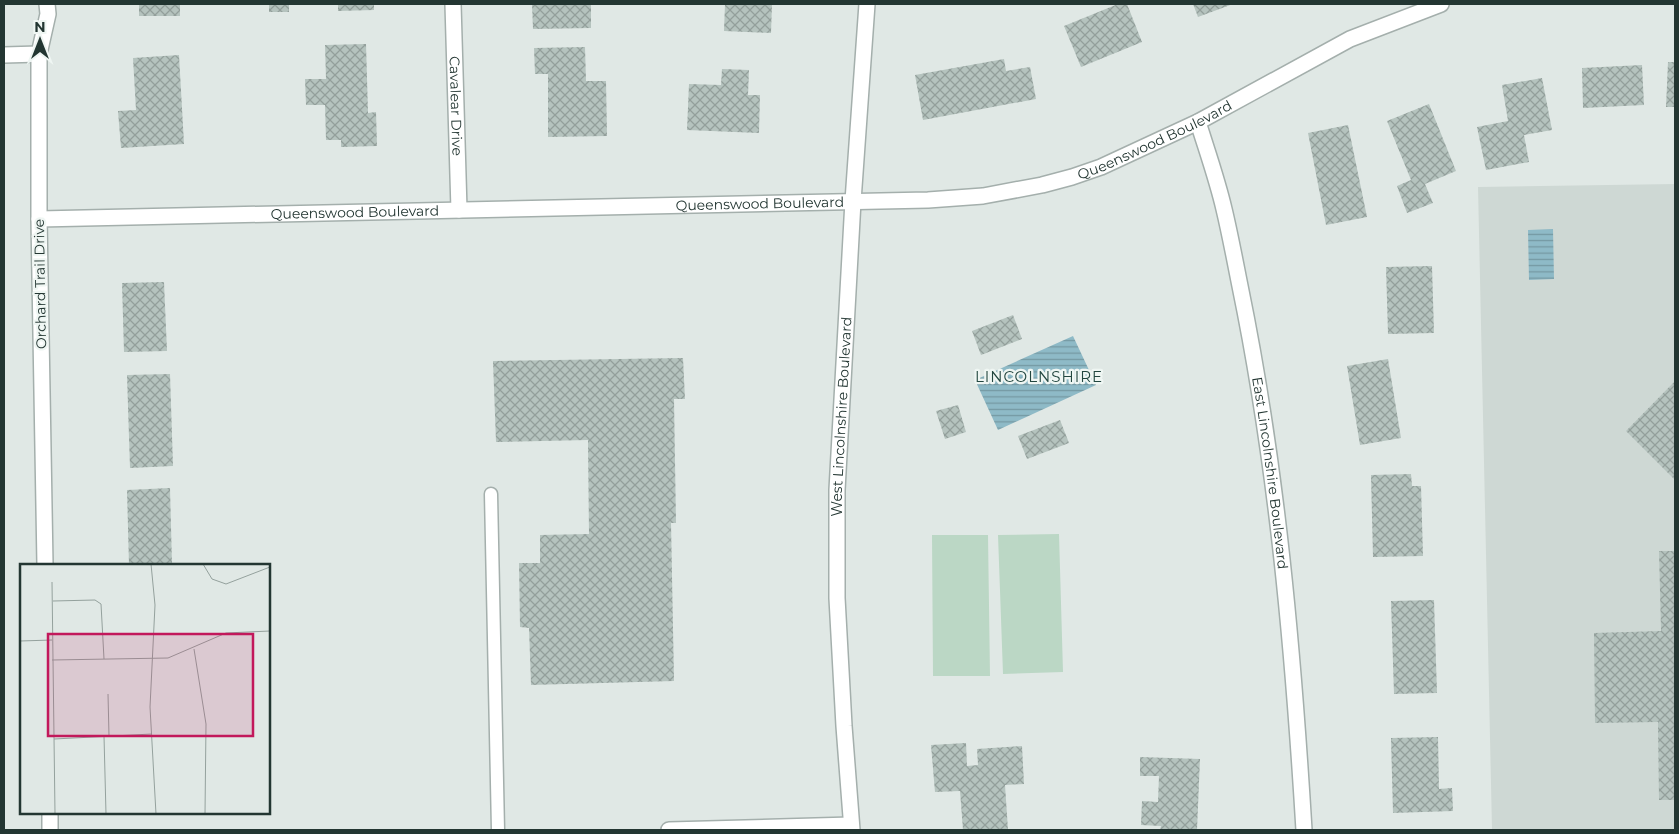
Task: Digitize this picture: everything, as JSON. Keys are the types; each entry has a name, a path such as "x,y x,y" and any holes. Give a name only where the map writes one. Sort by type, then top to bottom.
{"street":[{"name":"Orchard Trail Drive","path":"45,564 39,219 39,54 48,14 47,4"},
{"name":"Cavalear Drive","path":"453,4 459,210"},
{"name":"West Lincolnshire Boulevard","path":"851,827 837,598 837,490 866,4"},
{"name":"Queenswood Boulevard","path":"39,219 928,200 983,196 1042,185 1101,167 1198,122 1350,39 1441,4"},
{"path":"4,55 39,54"},
{"name":"East Lincolnshire Boulevard","path":"1198,122 1224,208 1251,343 1269,456 1286,591 1304,830"},
{"path":"50,814 50,830"},
{"path":"669,830 851,827"}],"lane":[{"path":"491,494 498,830"}],"shaded area":[{"path":"1675,184 1675,830 1492,830 1478,187"}],"green space":[{"path":"1059,534 1063,672 1003,674 998,535"},
{"path":"932,535 988,535 990,676 933,676"}],"water":[{"path":"1553,229 1554,279 1529,280 1528,230"},
{"path":"1073,336 1096,385 998,430 975,380"}],"building":[{"path":"139,4 180,4 180,16 139,16"},
{"path":"269,4 289,4 289,12 269,12"},
{"path":"338,4 374,4 374,10 338,11"},
{"path":"532,4 591,4 591,28 533,29"},
{"path":"725,4 772,4 771,33 724,31"},
{"path":"1118,4 1127,4 1142,42 1081,67 1064,26"},
{"path":"1193,4 1233,4 1198,17"},
{"path":"366,44 368,113 376,112 377,146 341,147 341,140 326,140 325,105 306,105 305,79 326,79 325,45"},
{"path":"585,47 586,81 606,81 607,136 548,137 548,74 535,74 534,48"},
{"path":"179,55 184,144 121,148 118,111 136,110 133,58"},
{"path":"1004,59 1006,71 1030,67 1036,99 923,120 915,75"},
{"path":"1668,62 1675,62 1675,107 1666,107"},
{"path":"1642,65 1644,105 1583,108 1582,68"},
{"path":"722,69 749,70 748,95 760,95 759,133 687,130 689,84 721,85"},
{"path":"1542,78 1552,130 1524,135 1529,162 1486,170 1477,127 1508,121 1502,85"},
{"path":"1429,104 1456,171 1425,184 1433,203 1407,213 1397,186 1411,180 1387,121"},
{"path":"1348,125 1367,217 1326,225 1308,133"},
{"path":"1432,266 1434,333 1388,334 1386,267"},
{"path":"164,282 167,351 124,352 122,283"},
{"path":"1013,315 1022,339 981,355 972,331"},
{"path":"683,358 685,399 674,399 676,523 671,523 674,681 531,685 529,628 520,627 519,563 540,563 540,535 589,534 588,440 496,442 493,361"},
{"path":"1388,359 1401,438 1360,445 1347,366"},
{"path":"170,374 173,466 130,468 127,375"},
{"path":"1675,381 1675,480 1626,431"},
{"path":"958,405 966,432 945,439 936,411"},
{"path":"1060,420 1069,443 1027,459 1018,436"},
{"path":"1411,474 1412,486 1421,486 1423,556 1373,557 1371,475"},
{"path":"170,488 172,564 129,564 127,490"},
{"path":"1659,551 1675,551 1675,800 1659,800 1658,722 1595,723 1594,633 1661,631"},
{"path":"1434,600 1437,693 1394,694 1391,601"},
{"path":"1438,737 1439,789 1452,788 1453,811 1393,813 1391,738"},
{"path":"966,743 967,766 978,765 977,749 1022,746 1024,784 1005,785 1008,830 963,830 960,791 935,792 931,745"},
{"path":"1140,757 1200,759 1197,830 1160,830 1161,826 1141,825 1142,801 1158,802 1159,776 1140,776"}],"district":[{"name":"LINCOLNSHIRE","path":"1039,377"}]}
